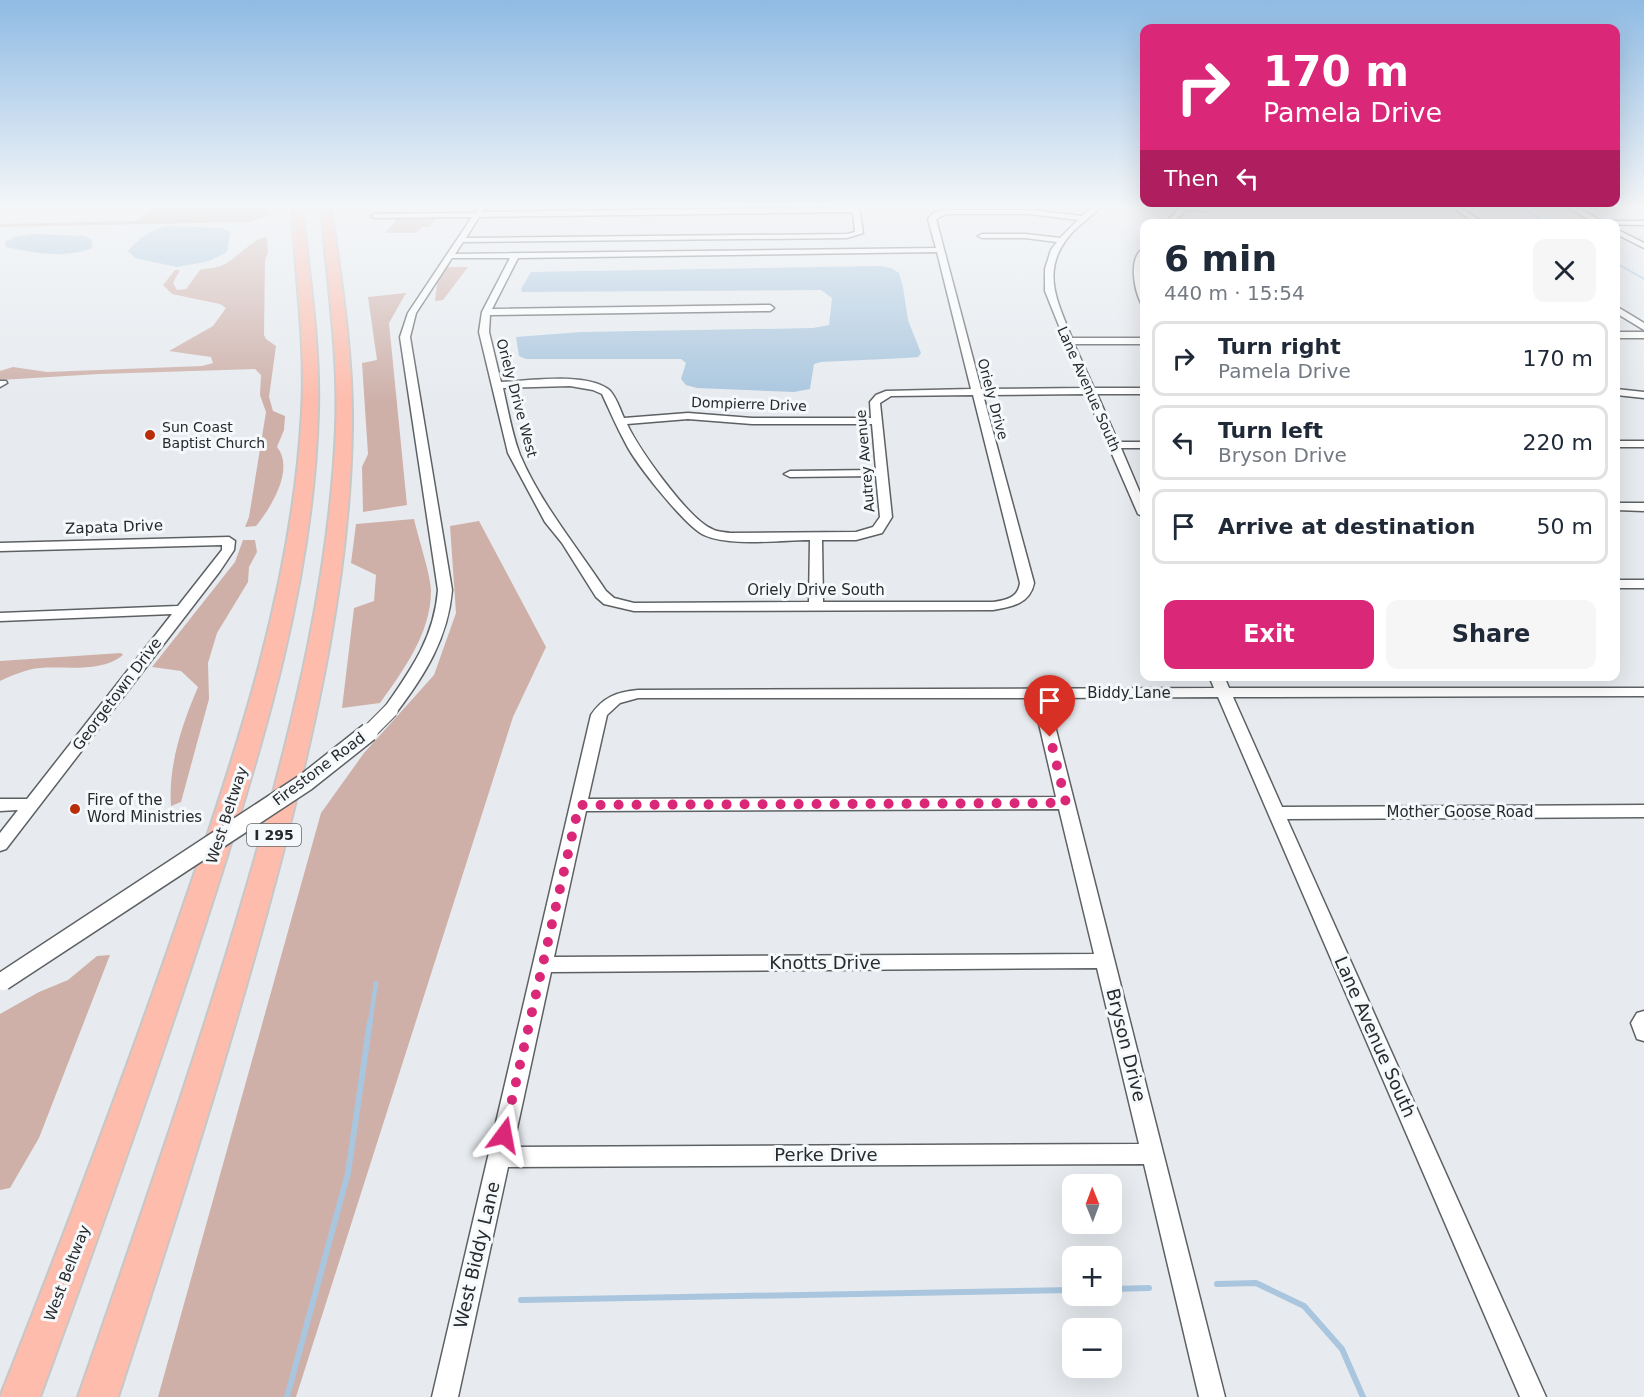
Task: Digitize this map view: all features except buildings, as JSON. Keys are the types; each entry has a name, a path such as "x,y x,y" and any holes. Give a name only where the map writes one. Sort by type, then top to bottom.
{"highway":[{"name":"West Beltway","path":"20,1397 153,1040 255,724 284,607 299,521 310,414 311,360 301,272"},
{"name":"I 295","path":"98,1397 216,1042 252,922 311,683 337,530 344,429 344,386 333,272"}],"street":[{"name":"Firestone Road","path":"2,982 306,782 365,736 391,710 412,683 432,649 440,628 445,607 445,590 405,337 411,313 438,272"},
{"name":"Oriely Drive West","path":"506,272 486,312 484,332 499,385 514,453 551,522 567,541 601,594 609,601"},
{"name":"Oriely Drive","path":"946,272 1027,583 1027,592 1023,597"},
{"name":"Lane Avenue South","path":"1049,272 1048,280 1052,304 1140,501"},
{"path":"486,312 770,308"},
{"path":"1620,312 1644,327"},
{"path":"1620,335 1644,334"},
{"path":"1068,341 1140,341"},
{"path":"499,385 578,384 596,386 606,392 632,446 673,499 709,533 730,537 816,536 816,606"},
{"path":"977,392 1140,391"},
{"name":"Autrey Avenue","path":"816,536 856,537 878,530 883,525 886,517 875,402 880,397 903,392 977,392"},
{"path":"1620,392 1644,395"},
{"name":"Dompierre Drive","path":"620,421 681,416 753,421 876,421"},
{"path":"1620,444 1644,444"},
{"path":"1114,446 1140,445"},
{"path":"790,474 882,474"},
{"path":"1620,507 1644,507"},
{"name":"Zapata Drive","path":"0,548 229,541"},
{"name":"Georgetown Drive","path":"0,845 228,550 229,541"},
{"path":"1620,584 1644,584"},
{"name":"Oriely Drive South","path":"609,601 634,607 993,606 1011,603 1023,597"},
{"path":"0,617 180,610"},
{"name":"Lane Avenue South","path":"1220,684 1533,1397"},
{"name":"Biddy Lane","path":"615,699 638,694 1039,693 1220,684 1644,692"},
{"name":"Bryson Drive","path":"1039,693 1212,1397"},
{"name":"West Biddy Lane","path":"446,1397 598,716 604,706 615,699"},
{"path":"579,805 1066,803"},
{"path":"0,805 32,804"},
{"name":"Mother Goose Road","path":"1277,813 1644,811"},
{"name":"Knotts Drive","path":"543,965 1106,961"},
{"path":"1644,1019 1641,1023 1644,1033"},
{"name":"Perke Drive","path":"500,1156 1152,1154"}],"shaded area":[{"path":"173,272 179,272 173,283 177,290 186,289 198,272 265,272 264,335 276,346 269,397 273,411 285,416 284,430 277,447 282,456 282,477 274,499 256,526 245,527 249,517 266,412 260,395 261,375 255,369 0,380 0,371 13,367 47,372 202,366 213,363 211,357 169,351 213,326 226,308 220,304 172,294 163,285"},
{"path":"443,272 464,272 443,300 435,301 437,284"},
{"path":"406,293 389,323 407,505 363,512 362,467 368,454 362,363 377,360 368,297"},
{"path":"414,519 427,566 431,591 430,607 421,636 406,665 380,703 342,708 354,608 374,601 376,575 351,563 356,524"},
{"path":"479,521 546,647 513,717 296,1397 158,1397 321,813 364,753 434,675 456,613 450,526"},
{"path":"243,540 255,540 257,552 249,567 248,582 217,633 208,663 209,699 181,802 171,806 172,776 177,745 198,687 181,671 152,667 235,562"},
{"path":"121,653 123,655 105,664 83,668 35,669 0,681 0,661"},
{"path":"110,955 39,1138 10,1188 0,1190 0,1014 39,992 68,980 97,956"}],"water":[{"path":"531,272 898,272 903,287 908,320 921,353 918,357 814,364 810,389 794,392 697,388 686,385 681,379 686,363 681,359 526,359 519,356 516,337 581,332 813,328 829,325 832,298 821,290 522,292 521,289"}],"waterway":[{"path":"1632,272 1644,279"},
{"path":"370,1023 376,983"},
{"path":"287,1397 348,1173 370,1021"},
{"path":"1217,1284 1256,1283 1304,1306 1342,1349 1363,1397"},
{"path":"1122,1289 1149,1288"},
{"path":"521,1300 1062,1290"}],"place":[{"name":"Sun Coast Baptist Church","path":"150,435"},
{"name":"Fire of the Word Ministries","path":"75,809"}],"route":[{"path":"504,1135 579,805 1066,803 1050,737"}]}
